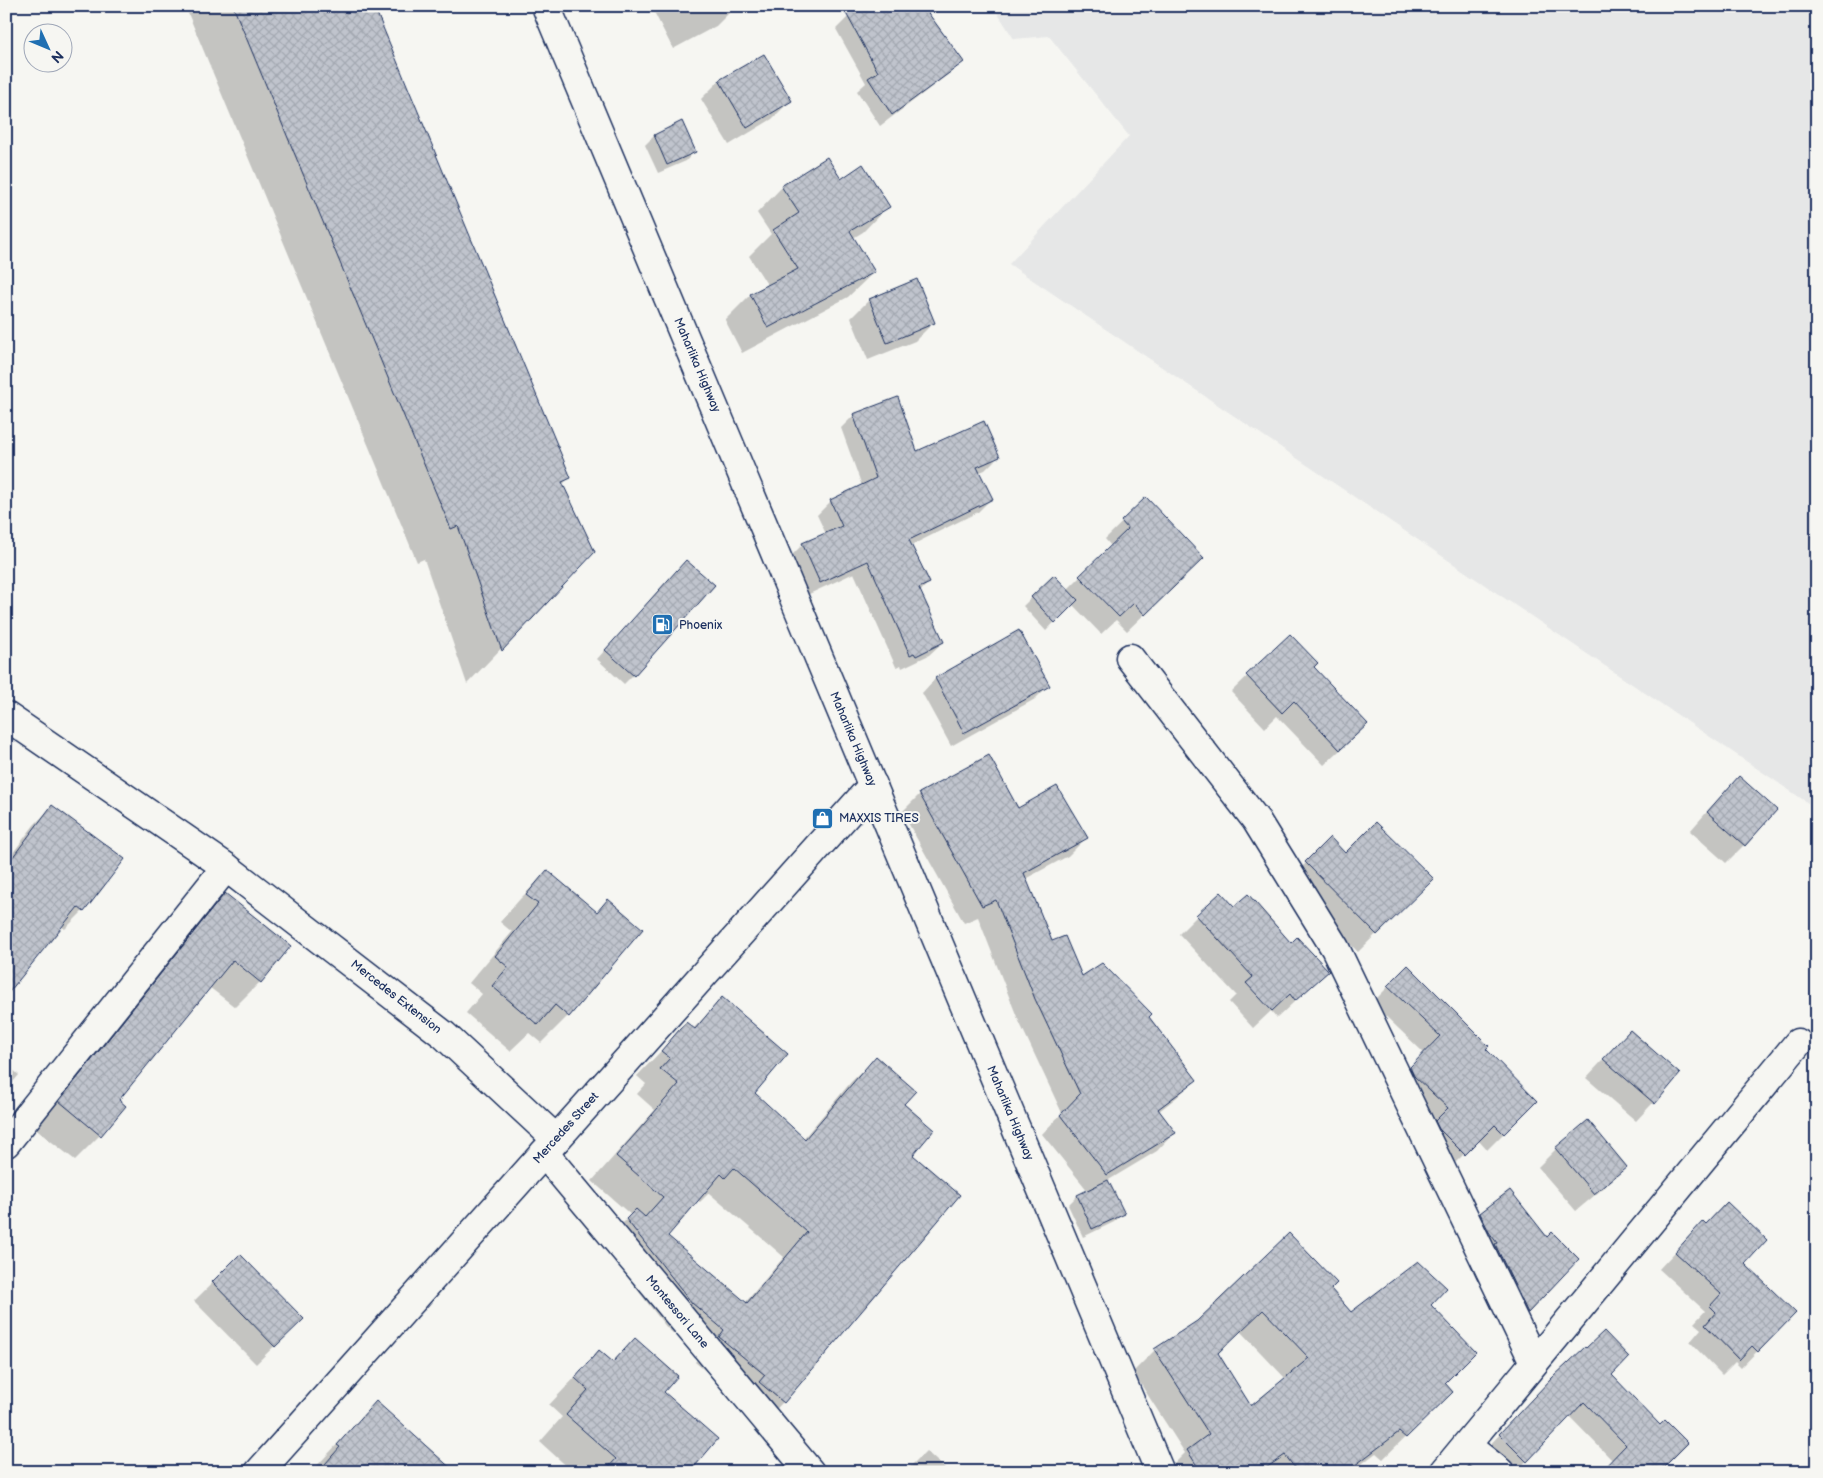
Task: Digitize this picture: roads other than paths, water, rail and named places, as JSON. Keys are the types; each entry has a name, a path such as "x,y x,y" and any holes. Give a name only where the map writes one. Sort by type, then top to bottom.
{"main road":[{"name":"Maharlika Highway","path":"546,6 1160,1472"},
{"path":"1130,658 1256,820 1336,948 1534,1362"},
{"name":"Mercedes Extension","path":"6,716 226,867 444,1034 550,1146"},
{"name":"Mercedes Street","path":"259,1472 872,785"},
{"path":"6,1144 226,867"},
{"path":"1444,1472 1798,1043"},
{"name":"Montessori Lane","path":"550,1146 810,1472"},
{"path":"1466,1446 1500,1472"}],"place":[{"name":"Phoenix","path":"663,625"},
{"name":"MAXXIS TIRES","path":"823,818"}]}
